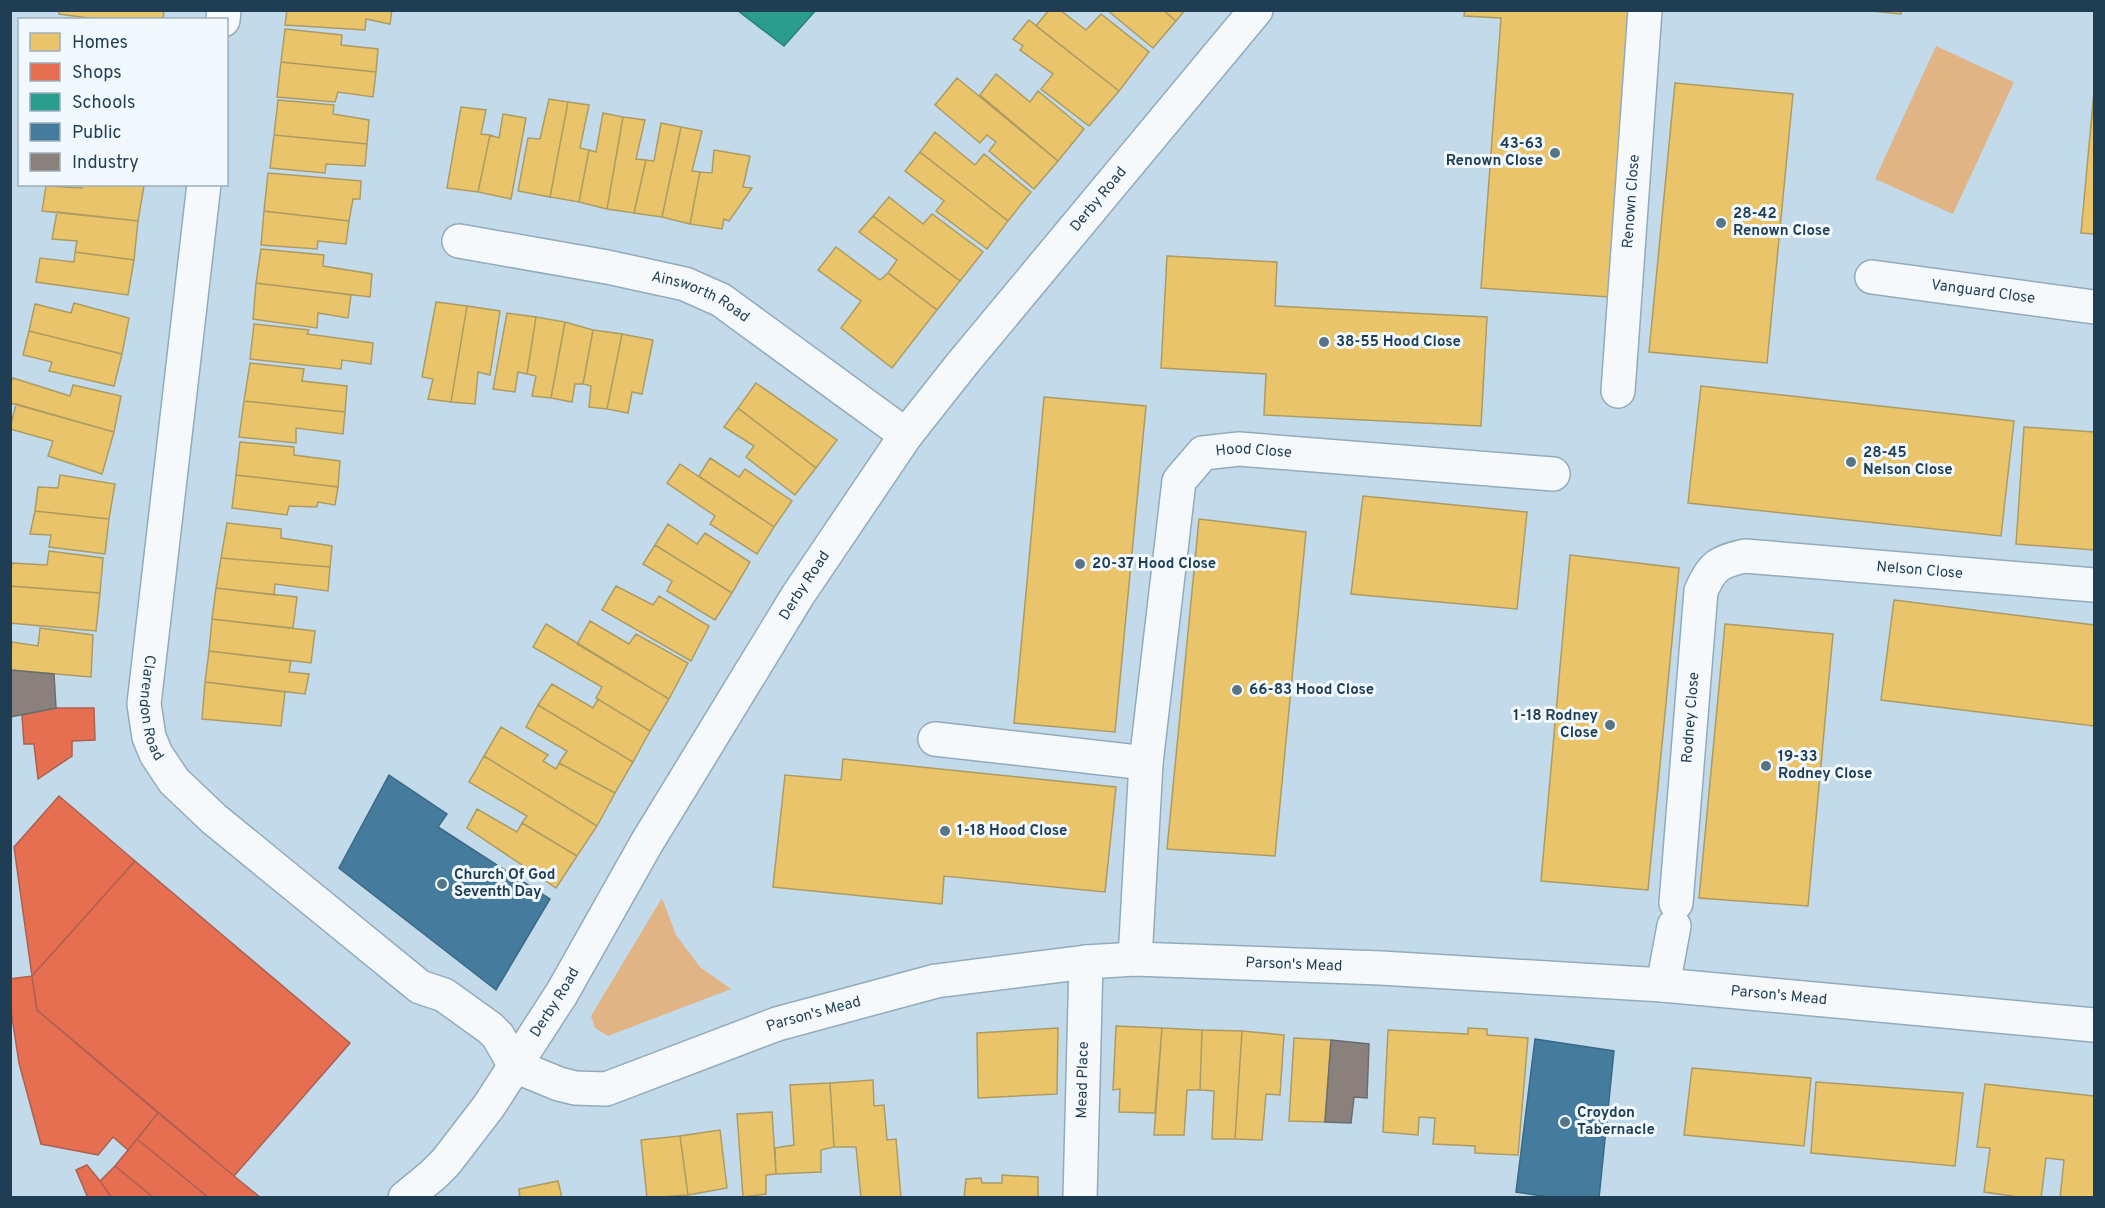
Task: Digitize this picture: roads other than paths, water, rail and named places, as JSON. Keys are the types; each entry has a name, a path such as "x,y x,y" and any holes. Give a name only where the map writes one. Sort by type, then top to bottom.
{"street":[{"name":"Derby Road","path":"405,1197 446,1162 489,1106 562,993 646,844 798,595 906,435 962,364 1256,10"},
{"name":"Renown Close","path":"1618,391 1645,10"},
{"name":"Clarendon Road","path":"204,186 144,704 149,737 156,754 174,781 214,819 420,987 444,995 490,1028 498,1036 515,1066"},
{"name":"Ainsworth Road","path":"459,241 607,267 685,284 720,300 906,435"},
{"name":"Vanguard Close","path":"1872,277 2094,307"},
{"name":"Hood Close","path":"1135,959 1146,763 1179,481 1203,453 1239,449 1553,474"},
{"name":"Nelson Close","path":"1745,556 2094,585"},
{"name":"Rodney Close","path":"1663,985 1675,915 1701,591 1709,573 1726,560 1745,556"},
{"path":"935,739 1146,763"},
{"name":"Parson's Mead","path":"515,1066 552,1082 575,1088 606,1089 777,1024 924,984 1086,962 1135,959 1381,968 1663,985 2094,1024"},
{"name":"Mead Place","path":"1080,1197 1086,962"}],"place":[{"name":"43-63 Renown Close","path":"1555,153"},
{"name":"28-42 Renown Close","path":"1721,223"},
{"name":"38-55 Hood Close","path":"1324,342"},
{"name":"28-45 Nelson Close","path":"1851,462"},
{"name":"20-37 Hood Close","path":"1080,564"},
{"name":"66-83 Hood Close","path":"1237,690"},
{"name":"1-18 Rodney Close","path":"1610,725"},
{"name":"19-33 Rodney Close","path":"1766,766"},
{"name":"1-18 Hood Close","path":"945,831"},
{"name":"Church Of God Seventh Day","path":"442,884"},
{"name":"Croydon Tabernacle","path":"1565,1122"}]}
